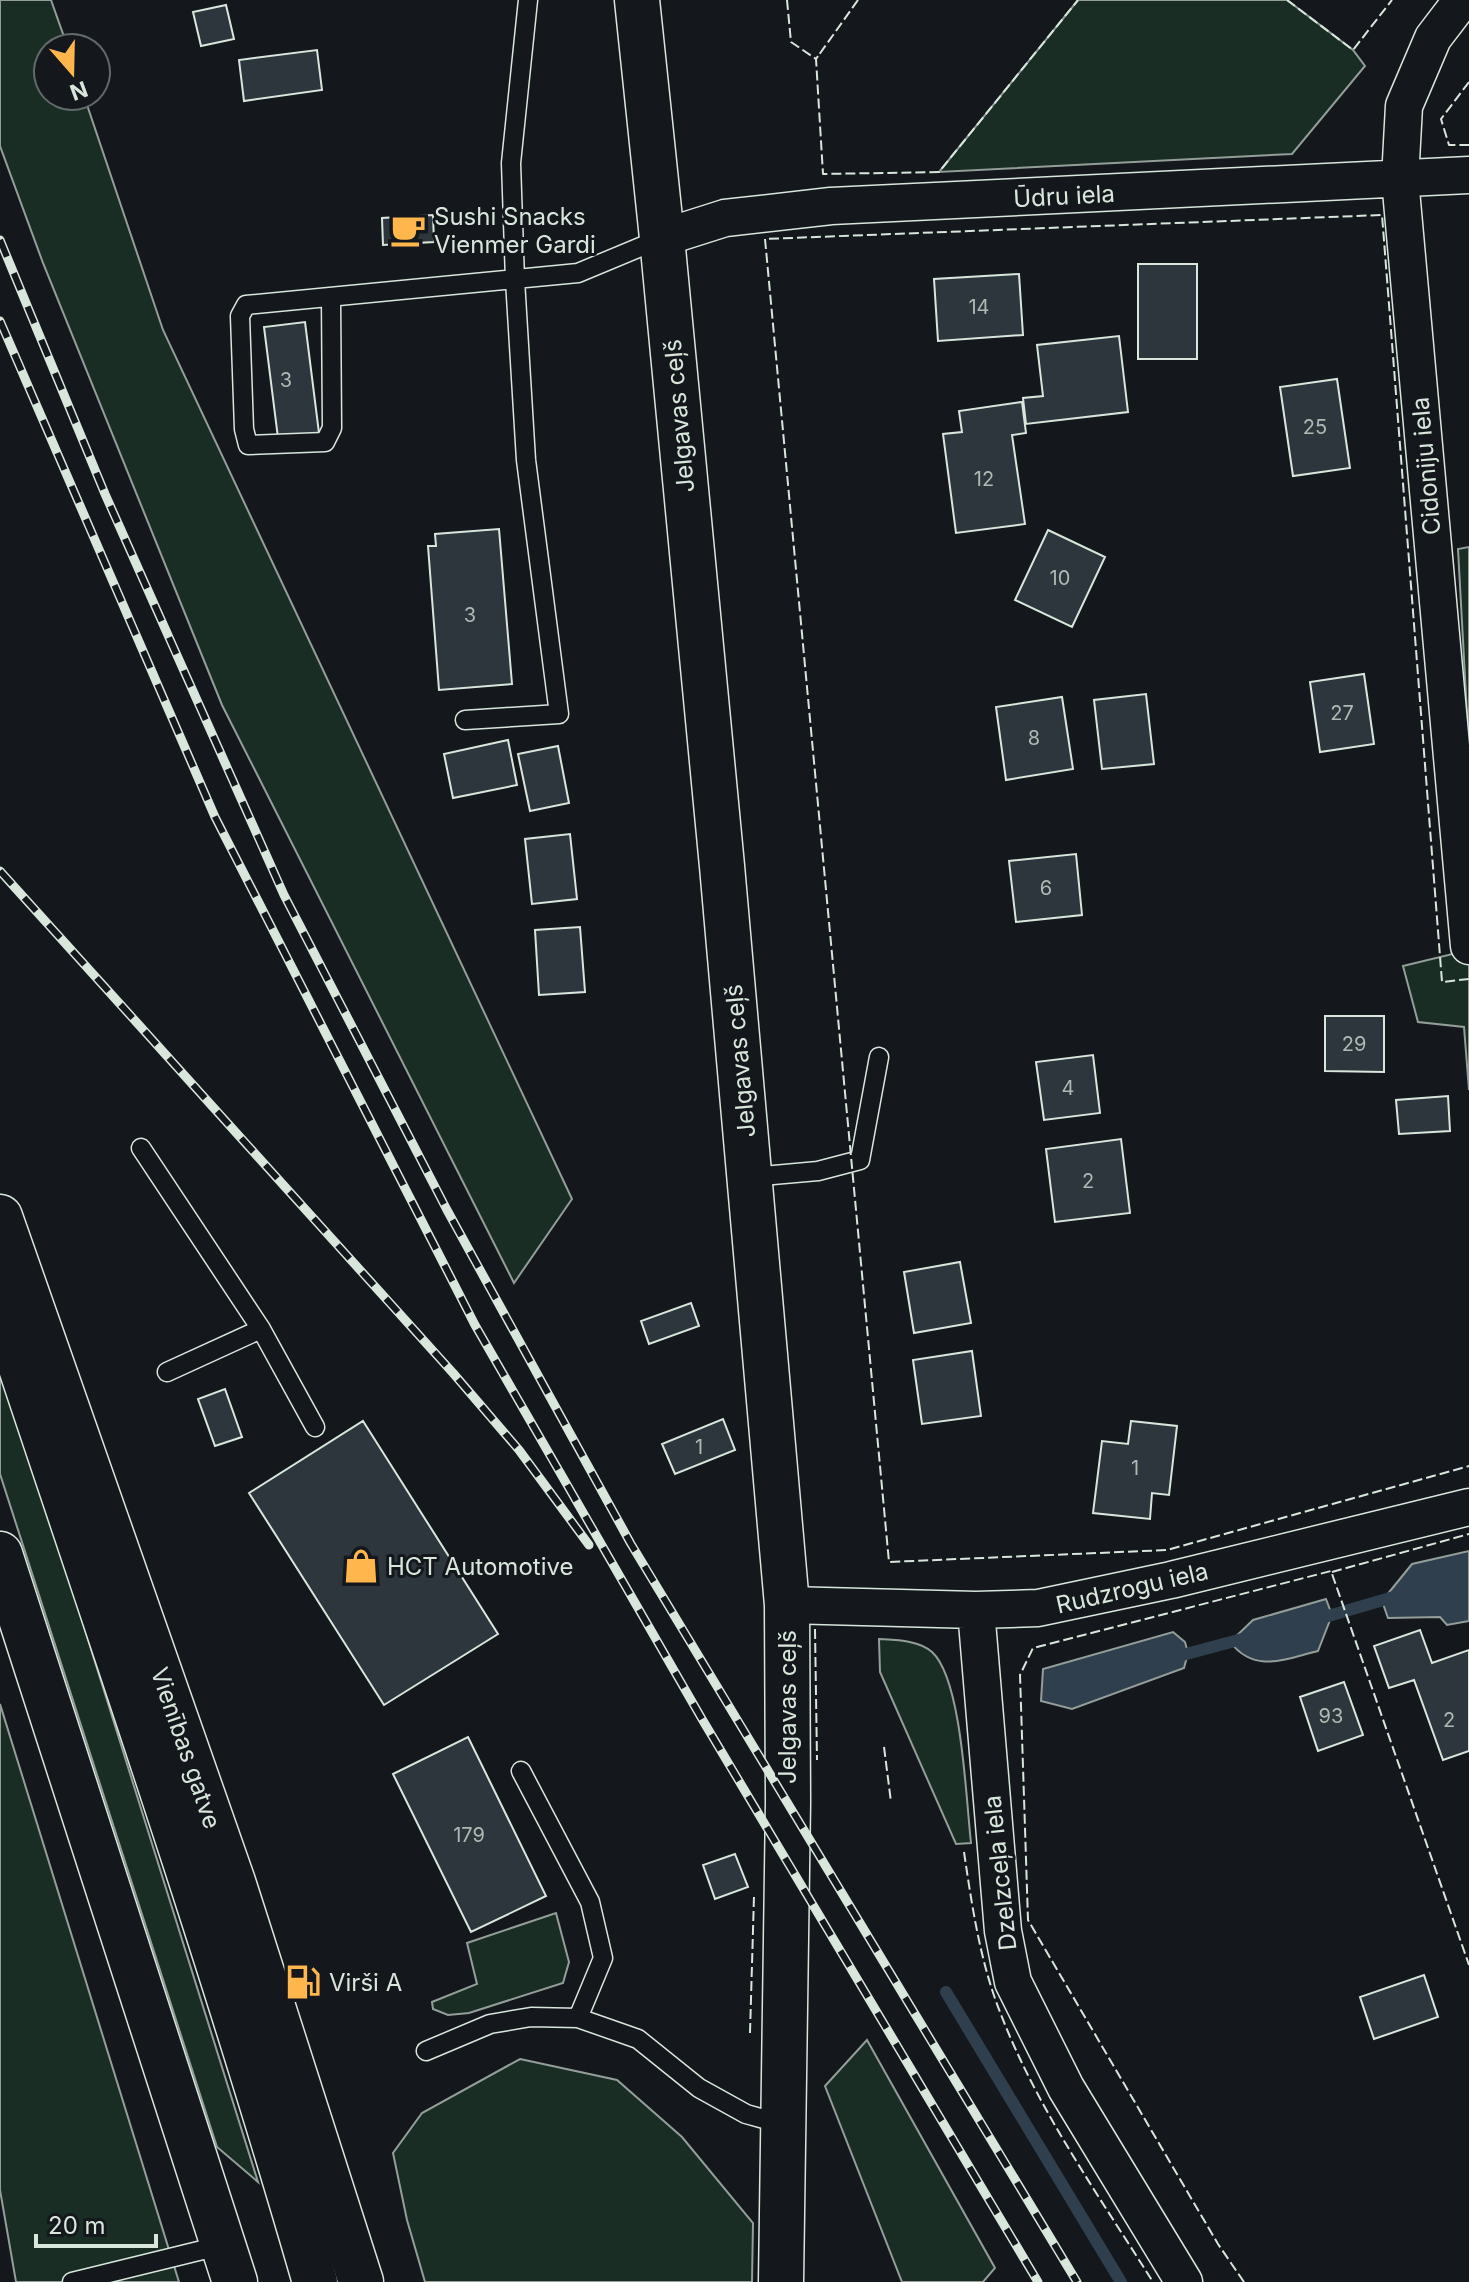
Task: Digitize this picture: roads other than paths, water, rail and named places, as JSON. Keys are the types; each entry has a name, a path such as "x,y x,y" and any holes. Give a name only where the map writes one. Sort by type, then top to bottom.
{"main road":[{"name":"Jelgavas ceļš","path":"637,0 751,1177 787,1605 788,1802 782,2124"},
{"name":"Vienības gatve","path":"0,1217 233,1882 361,2282"},
{"name":"Vienības gatve","path":"0,1305 147,1747 285,2177 315,2282"},
{"path":"0,1554 229,2263"},
{"path":"781,2282 782,2124"}],"street":[{"name":"Cidoniju iela","path":"1462,0 1433,38 1404,106 1400,179 1469,946"},
{"name":"Ūdru iela","path":"662,238 725,218 831,206 1469,175"},
{"name":"Rudzrogu iela","path":"787,1605 976,1610 1038,1608 1469,1507"},
{"name":"Dzelzceļa iela","path":"976,1610 1003,1931 1013,1982 1066,2088 1184,2282"}],"lane":[{"path":"465,720 559,714 526,460 515,280 511,163 528,0"},
{"path":"331,297 332,428 325,442 248,445 244,429 240,316 246,305 578,273 662,238"},
{"path":"751,1177 818,1171 860,1160 879,1057"},
{"path":"141,1148 261,1329 315,1427"},
{"path":"167,1372 261,1329"},
{"path":"521,1771 590,1902 603,1958 578,2018"},
{"path":"426,2051 490,2024 531,2017 578,2018 638,2039 699,2088 746,2114 782,2124"},
{"path":"72,2282 229,2263"}],"water":[{"path":"1469,1551 1469,1621 1447,1625 1440,1617 1388,1618 1382,1601 1412,1564"},
{"path":"1326,1599 1332,1615 1318,1651 1271,1662 1260,1661 1240,1652 1230,1642 1253,1620"},
{"path":"1173,1632 1185,1642 1188,1653 1184,1668 1072,1709 1041,1701 1043,1669"}],"waterway":[{"path":"1318,1619 1397,1596"},
{"path":"1175,1657 1246,1638"},
{"path":"946,1992 1121,2282"}],"railway":[{"path":"0,240 105,494 284,895 447,1210 631,1544 1077,2282"},
{"path":"0,321 215,817 475,1325 702,1719 1038,2282"},
{"path":"0,871 453,1373 519,1450 589,1545"}],"place":[{"name":"Sushi Snacks Vienmer Gardi","path":"408,230"},
{"name":"HCT Automotive","path":"361,1566"},
{"name":"Virši A","path":"303,1982"}]}
